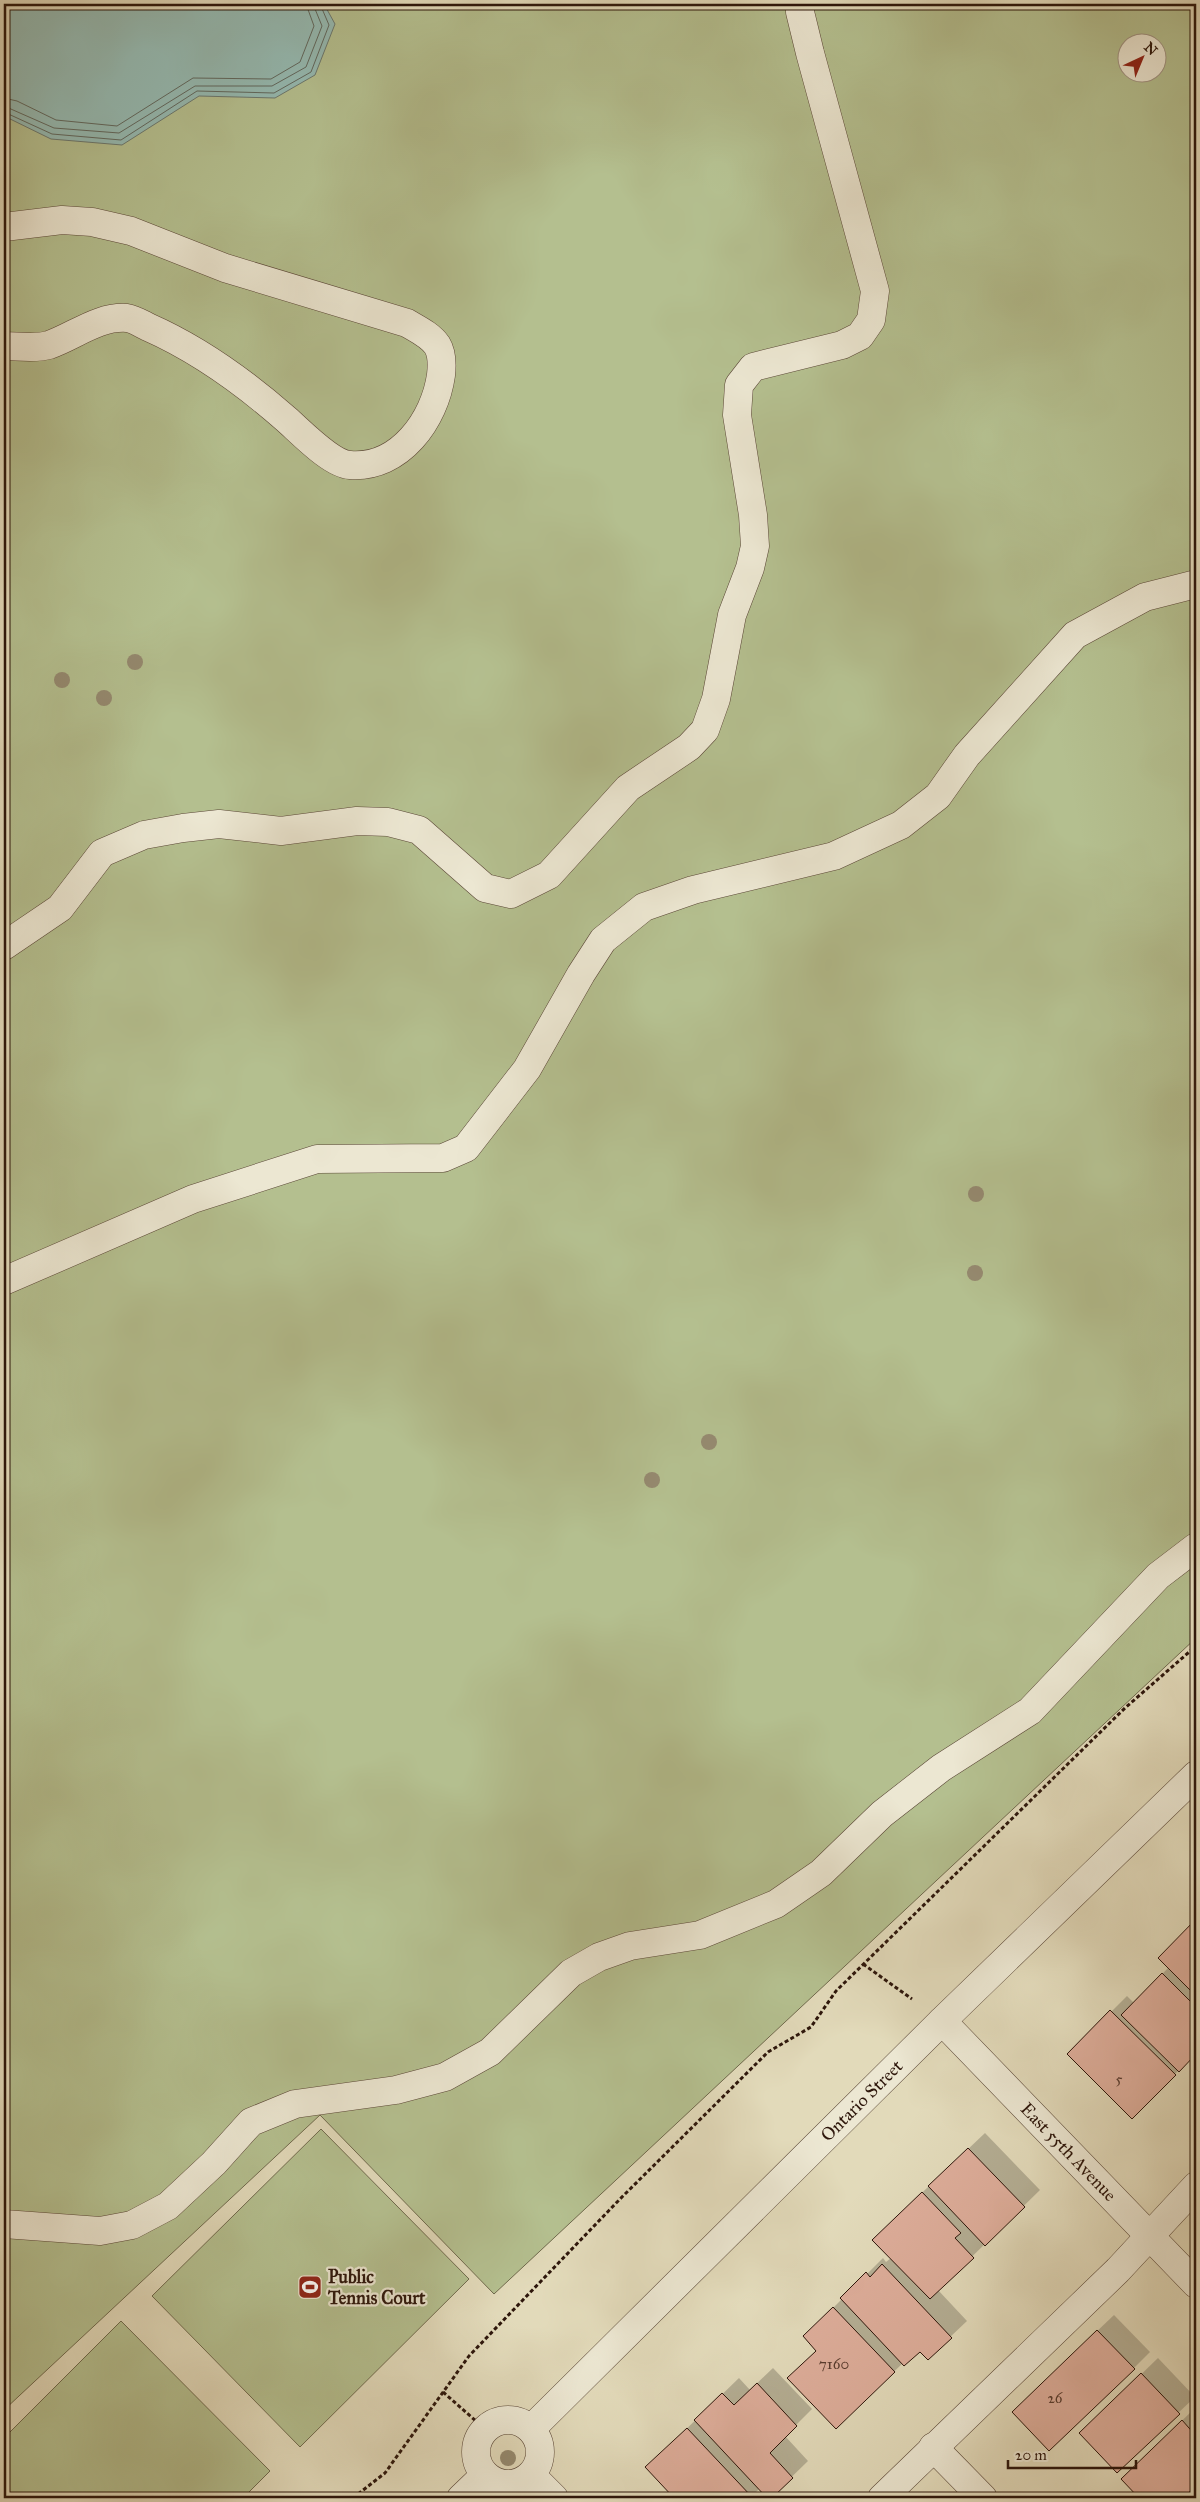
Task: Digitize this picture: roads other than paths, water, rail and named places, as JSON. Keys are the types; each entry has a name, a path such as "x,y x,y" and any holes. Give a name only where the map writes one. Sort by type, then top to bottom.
{"street":[{"path":"4,946 60,908 102,853 144,835 219,824 281,831 357,822 388,822 419,830 485,888 511,894 549,875 628,788 689,747 705,730 716,699 732,615 750,568 755,546 753,515 737,415 739,386 753,367 842,346 860,336 871,320 875,291 806,37 800,4"},
{"path":"4,227 62,220 92,222 130,231 225,268 406,323 422,331 438,346 442,364 433,407 421,428 406,444 385,458 369,464 348,465 329,456 270,404 184,343 128,318 100,321 47,346 4,346"},
{"path":"4,1281 193,1199 317,1159 443,1158 466,1148 527,1069 580,974 603,940 644,907 693,890 834,856 901,825 938,796 967,755 1075,635 1145,597 1196,584"},
{"path":"4,2224 100,2231 132,2225 168,2206 214,2163 251,2122 295,2104 396,2090 446,2077 490,2052 571,1974 599,1957 630,1946 700,1935 776,1904 821,1873 882,1814 941,1768 1030,1711 1158,1576 1196,1547"},
{"name":"Ontario Street","path":"531,2429 942,2021 1196,1775"},
{"name":"East 55th Avenue","path":"942,2021 1196,2284"},
{"path":"882,2498 1118,2270 1196,2186"},
{"path":"508,2419 520,2422 531,2429 538,2439 540,2452 538,2464 531,2475 521,2482 508,2484 495,2482 485,2475 478,2464 475,2452 478,2439 485,2429 496,2422 508,2419"},
{"path":"933,2447 983,2498"},
{"path":"461,2498 485,2475"},
{"path":"531,2475 554,2498"}],"water":[{"path":"4,4 324,4 335,24 315,75 275,98 199,96 122,145 51,139 4,116"}],"place":[{"name":"Public Tennis Court","path":"310,2287"}]}
